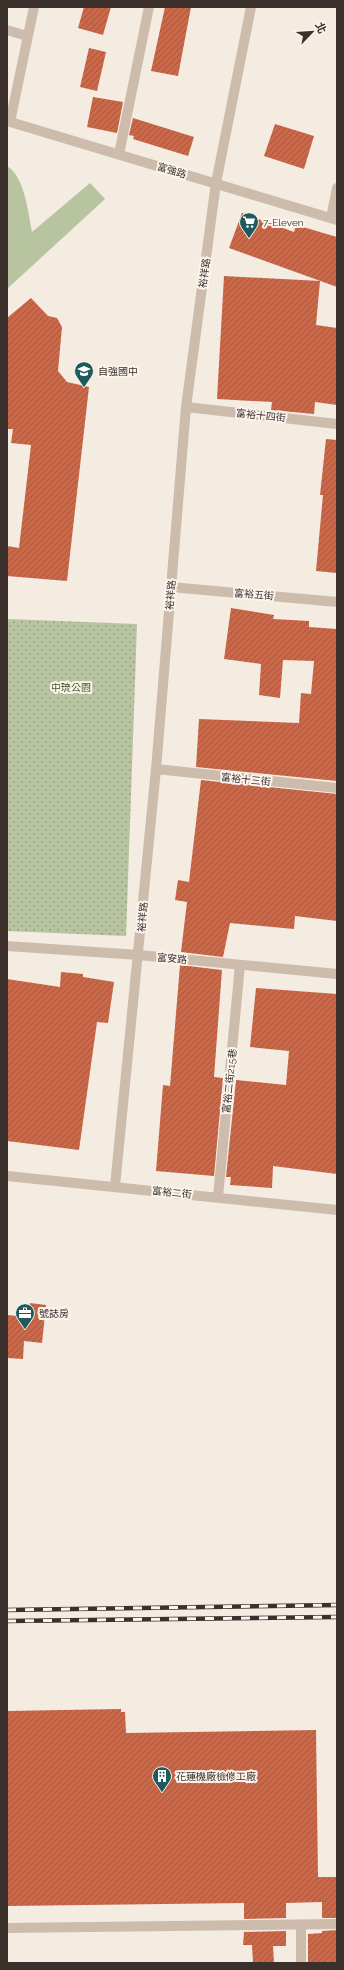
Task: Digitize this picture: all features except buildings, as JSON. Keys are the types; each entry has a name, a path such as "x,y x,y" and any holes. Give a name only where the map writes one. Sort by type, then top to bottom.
{"street":[{"path":"9,122 34,7"},
{"path":"119,154 148,7"},
{"name":"裕祥路","path":"115,1186 139,955 156,769 186,407 216,183 251,7"},
{"path":"7,30 27,36"},
{"name":"富強路","path":"9,122 334,219"},
{"path":"334,219 337,188"},
{"name":"富裕十四街","path":"186,407 337,424"},
{"name":"富裕五街","path":"171,587 337,602"},
{"name":"富裕十三街","path":"156,769 337,788"},
{"name":"富安路","path":"7,946 139,955 337,974"},
{"name":"富裕二街215巷","path":"218,1197 240,965"},
{"name":"富裕二街","path":"7,1176 337,1210"},
{"path":"7,1928 337,1924"},
{"path":"301,1925 301,1963"}],"green space":[{"path":"7,166 18,178 22,187 32,232 90,183 105,199 7,289"},
{"name":"中琉公園","path":"7,619 137,624 126,936 7,931"}],"railway":[{"path":"7,1610 337,1605"},
{"path":"7,1621 337,1617"}],"place":[{"name":"7-Eleven","path":"249,239"},
{"name":"自強國中","path":"84,388"},
{"name":"號誌房","path":"25,1330"},
{"name":"花蓮機廠檢修工廠","path":"162,1793"}]}
